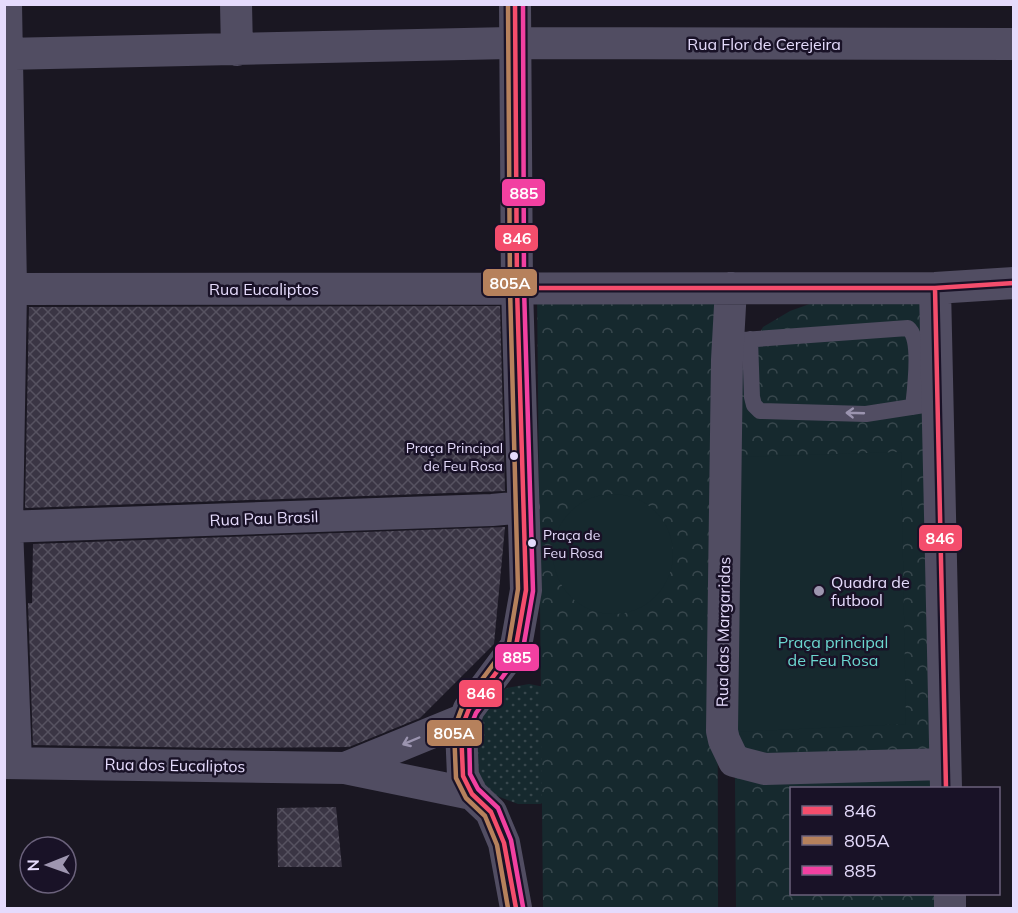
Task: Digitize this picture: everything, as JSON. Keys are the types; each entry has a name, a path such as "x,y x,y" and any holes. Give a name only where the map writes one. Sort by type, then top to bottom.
{"street":[{"path":"6,4 11,290 6,527 10,763"},
{"path":"236,4 237,50"},
{"path":"514,4 517,288 526,590 516,646 468,709 461,729 461,756 464,776 472,794 490,812 504,843 516,909"},
{"name":"Rua Flor de Cerejeira","path":"6,54 514,43 1014,45"},
{"name":"Rua Eucaliptos","path":"11,290 935,288 1014,283"},
{"name":"Rua das Margaridas","path":"731,288 739,340 722,731 724,740 734,761 765,769 945,776"},
{"path":"935,288 925,405 945,776"},
{"name":"Rua Pau Brasil","path":"6,527 524,507"},
{"name":"Rua dos Eucaliptos","path":"345,768 465,719"},
{"name":"Rua dos Eucaliptos","path":"10,763 345,768 472,794"}],"lane":[{"path":"908,328 914,335 916,370 925,405 866,414 760,411 754,405 739,340 908,328"}],"green space":[{"name":"Praça Principal de Feu Rosa","path":"717,288 718,908 543,908 537,291"},
{"name":"Praça principal de Feu Rosa","path":"927,300 934,787 790,787 790,895 936,895 936,908 736,908 732,396 744,363 763,327 790,311 815,302"},
{"name":"Quadra de futbool","path":"901,452 906,724 734,732 733,457"},
{"path":"613,494 636,499 655,512 668,531 673,554 668,577 655,596 636,609 613,614 590,609 571,596 558,577 553,554 558,531 571,512 590,499"},
{"path":"529,684 550,688 561,796 540,804 518,804 497,796 481,781 471,761 475,717 488,699 507,688"}],"building":[{"path":"500,306 505,491 25,508 29,307"},
{"path":"505,527 494,644 420,718 349,747 33,745 28,603 32,603 33,544"},
{"path":"336,807 342,867 278,867 277,808"}],"transit line":[{"name":"805A","path":"508,4 510,288 518,589 509,643 463,705 454,729 456,778 466,798 485,816 497,845 508,908"},
{"name":"846","path":"515,4 517,288 526,590 516,646 469,709 461,729 463,776 472,794 491,812 504,843 516,908"},
{"name":"885","path":"523,4 524,288 533,591 523,649 476,713 469,730 470,774 478,789 498,808 511,840 523,907"},
{"name":"846","path":"517,288 935,288 1014,283"},
{"name":"846","path":"935,288 946,787"}],"place":[{"name":"Praça Principal de Feu Rosa","path":"514,456"},
{"name":"Praça de Feu Rosa","path":"532,543"},
{"name":"Quadra de futbool","path":"819,591"}]}
